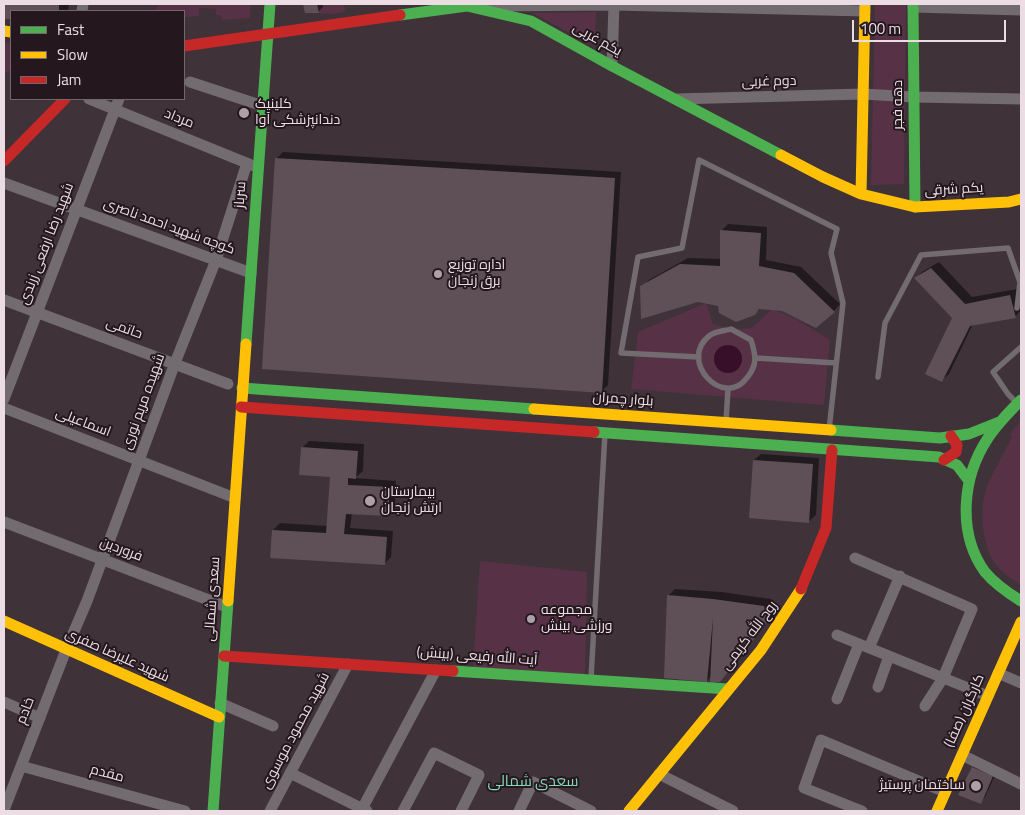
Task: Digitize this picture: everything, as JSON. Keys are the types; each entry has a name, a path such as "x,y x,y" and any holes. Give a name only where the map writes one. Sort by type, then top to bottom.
{"main road":[{"name":"سرباز","path":"242,388 251,273 253,165 262,106 270,4"},
{"name":"یکم غربی","path":"185,46 467,6 531,21 612,66 824,176 861,194 888,200"},
{"name":"دهه فجر","path":"913,6 915,207"},
{"path":"861,194 865,7"},
{"path":"4,161 65,100"},
{"name":"یکم شرقی","path":"888,200 915,207 953,206 1021,200"},
{"name":"بلوار چمران","path":"242,388 940,438 969,434 999,422"},
{"name":"سعدی شمالی","path":"213,811 242,388"},
{"path":"278,410 274,403 275,399 277,395 284,391"},
{"path":"1019,402 999,422 981,450 969,481 965,514 968,537 976,559 990,579 1008,594 1021,601"},
{"path":"241,407 939,457 957,466 969,481"},
{"path":"605,433 606,414"},
{"path":"944,460 956,452 957,445 951,436"},
{"name":"روح الله کریمی","path":"629,811 761,650 800,592 826,528 832,450"},
{"name":"شهید علیرضا صفری","path":"4,622 219,717"},
{"name":"کارگران (صفا)","path":"937,811 1021,622"},
{"name":"آیت الله رفیعی (بینش)","path":"224,656 728,690"}],"street":[{"path":"467,6 614,4 865,7"},
{"path":"612,66 614,4"},
{"path":"913,6 1021,10"},
{"path":"190,82 262,106"},
{"name":"دوم غربی","path":"675,99 863,94 914,98 1021,99"},
{"name":"مرداد","path":"95,100 117,104 253,165"},
{"name":"شهید رضا ارفعی زرندی","path":"4,399 117,104"},
{"name":"شهیده مریم نوری","path":"66,650 87,601 175,363 253,165"},
{"name":"کوچه شهید احمد ناصری","path":"4,182 251,273"},
{"name":"حاتمی","path":"4,300 228,384"},
{"name":"اسماعیلی","path":"4,408 235,498"},
{"name":"فروردین","path":"4,522 227,607"},
{"path":"855,558 972,609 943,678 925,706"},
{"path":"838,699 900,576"},
{"path":"837,635 988,696"},
{"name":"خادم","path":"4,810 66,650"},
{"path":"878,687 889,656"},
{"name":"شهید محمود موسوی","path":"270,811 348,664"},
{"path":"290,773 365,810 436,670"},
{"path":"998,673 1021,683"},
{"path":"4,702 40,718"},
{"path":"220,703 273,726"},
{"path":"862,811 804,788 821,740 945,792"},
{"path":"403,811 434,753 479,775 461,811"},
{"path":"962,754 1021,784"},
{"name":"مقدم","path":"21,766 185,811"},
{"path":"659,774 733,811"},
{"path":"518,811 533,782 591,811"}],"lane":[{"path":"699,357 621,353 638,257 682,248 699,160 837,229 831,254 843,303 829,430"},
{"path":"878,377 885,323 921,255 1008,248 1020,282 1018,310"},
{"path":"731,329 751,340 756,358 751,374 742,385 728,389 712,383 704,375 699,357 701,344 711,334 731,329"},
{"path":"1019,402 1008,394 993,372 1021,347"},
{"path":"756,358 836,363"},
{"path":"726,423 728,389"},
{"path":"591,680 605,433"}],"shaded area":[{"path":"160,4 251,4 250,18 222,20 221,15 216,15 216,9 199,8 199,16 185,17 185,10 155,10"},
{"path":"317,4 344,4 345,12 319,13"},
{"path":"875,4 906,4 904,184 871,185"},
{"path":"596,12 595,46 532,13"},
{"path":"4,42 10,43 10,71 4,74"},
{"path":"706,303 713,324 731,329 752,328 772,309 796,319 830,340 824,405 631,389 638,332"},
{"path":"728,345 738,349 742,359 738,369 728,373 718,369 714,359 718,349"},
{"path":"1021,420 1021,585 1002,572 992,559 985,539 982,518 986,489 1012,437 1010,434"},
{"name":"مجموعه ورزشی بینش","path":"480,561 587,572 585,675 473,667"}],"building":[{"path":"4,4 59,4 59,10 10,10 10,19 4,19"},
{"path":"303,4 317,4 319,13 305,13"},
{"name":"اداره توزیع برق زنجان","path":"275,158 615,178 602,393 262,369"},
{"path":"720,230 761,233 759,266 794,273 835,312 816,328 782,311 759,309 755,315 736,322 719,313 718,306 698,302 641,319 640,286 680,264 720,266"},
{"path":"931,268 965,304 1010,295 1016,318 970,326 942,382 925,374 952,318 914,278"},
{"path":"301,447 358,451 356,479 348,478 348,485 390,487 388,516 346,514 344,534 387,537 385,565 270,558 272,530 326,533 330,477 299,475"},
{"path":"753,460 813,464 809,523 749,518"},
{"path":"667,595 764,606 769,620 720,682 710,683 713,618 707,682 664,678"},
{"name":"ساختمان پرستیژ","path":"972,767 993,776 981,804 958,795"}],"traffic: fast":[{"path":"246,344 270,4"},
{"path":"913,4 915,207"},
{"path":"400,15 467,6 531,21 781,155"},
{"path":"242,388 534,409"},
{"path":"1021,400 995,428 979,453 968,487 966,505 970,540 976,557 985,572 993,580 1021,601"},
{"path":"831,430 940,438 969,434 999,422"},
{"path":"594,432 939,457 957,465 969,481"},
{"path":"213,811 228,601"},
{"path":"453,671 728,689"}],"traffic: slow":[{"path":"861,194 865,4"},
{"path":"4,31 10,32"},
{"path":"781,155 861,194 915,207 1009,202 1021,199"},
{"path":"228,601 246,344"},
{"path":"534,409 831,430"},
{"path":"629,811 761,650 801,589"},
{"path":"4,621 219,717"},
{"path":"937,811 1021,622"}],"traffic: jam":[{"path":"185,46 400,15"},
{"path":"4,161 64,100"},
{"path":"241,407 594,432"},
{"path":"944,460 956,452 957,445 951,436"},
{"path":"801,589 826,528 832,450"},
{"path":"224,656 453,671"}],"place":[{"name":"کلینیک دندانپزشکی آوا","path":"244,113"},
{"name":"اداره توزیع برق زنجان","path":"438,274"},
{"name":"بیمارستان ارتش زنجان","path":"370,501"},
{"name":"مجموعه ورزشی بینش","path":"531,619"},
{"name":"ساختمان پرستیژ","path":"976,786"}],"district":[{"name":"سعدی شمالی","path":"533,782"}]}
